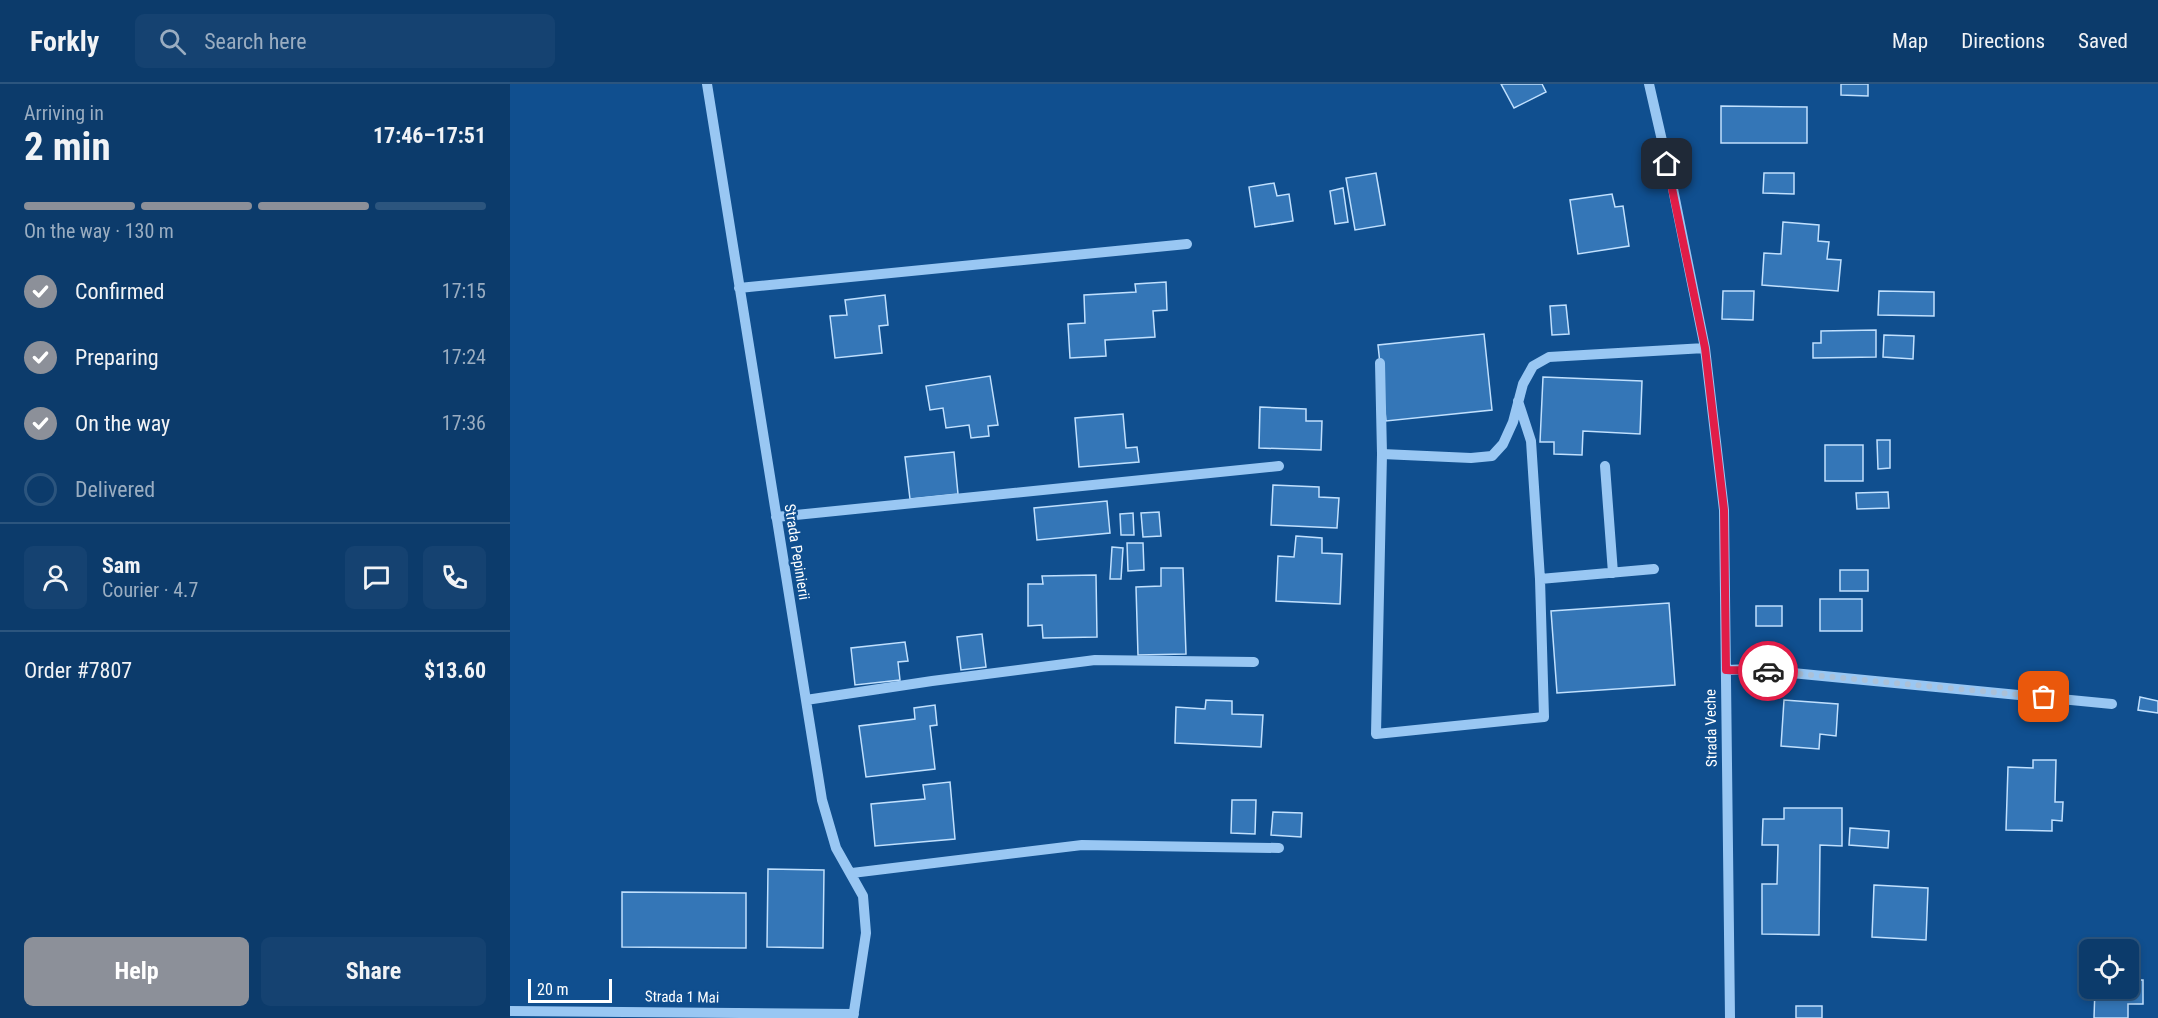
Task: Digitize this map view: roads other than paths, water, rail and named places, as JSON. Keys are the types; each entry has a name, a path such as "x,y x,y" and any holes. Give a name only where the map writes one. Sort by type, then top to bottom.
{"street":[{"name":"Strada Pepinierii","path":"707,84 822,800 836,848 863,896 866,933 854,1016"},
{"name":"Strada Veche","path":"1649,84 1705,348 1724,510 1730,1018"},
{"path":"739,288 1187,244"},
{"path":"1382,454 1471,458 1492,456 1503,444 1513,422 1523,384 1533,366 1549,357 1705,348"},
{"path":"1380,363 1382,454 1376,734 1544,717 1540,579 1531,441 1518,401"},
{"path":"776,518 1279,466"},
{"path":"1605,466 1613,573"},
{"path":"1540,579 1654,569"},
{"path":"806,700 1095,660 1254,662"},
{"path":"1726,670 1751,669 2112,704"},
{"path":"852,873 1082,845 1279,848"},
{"name":"Strada 1 Mai","path":"510,1011 854,1016"}]}
